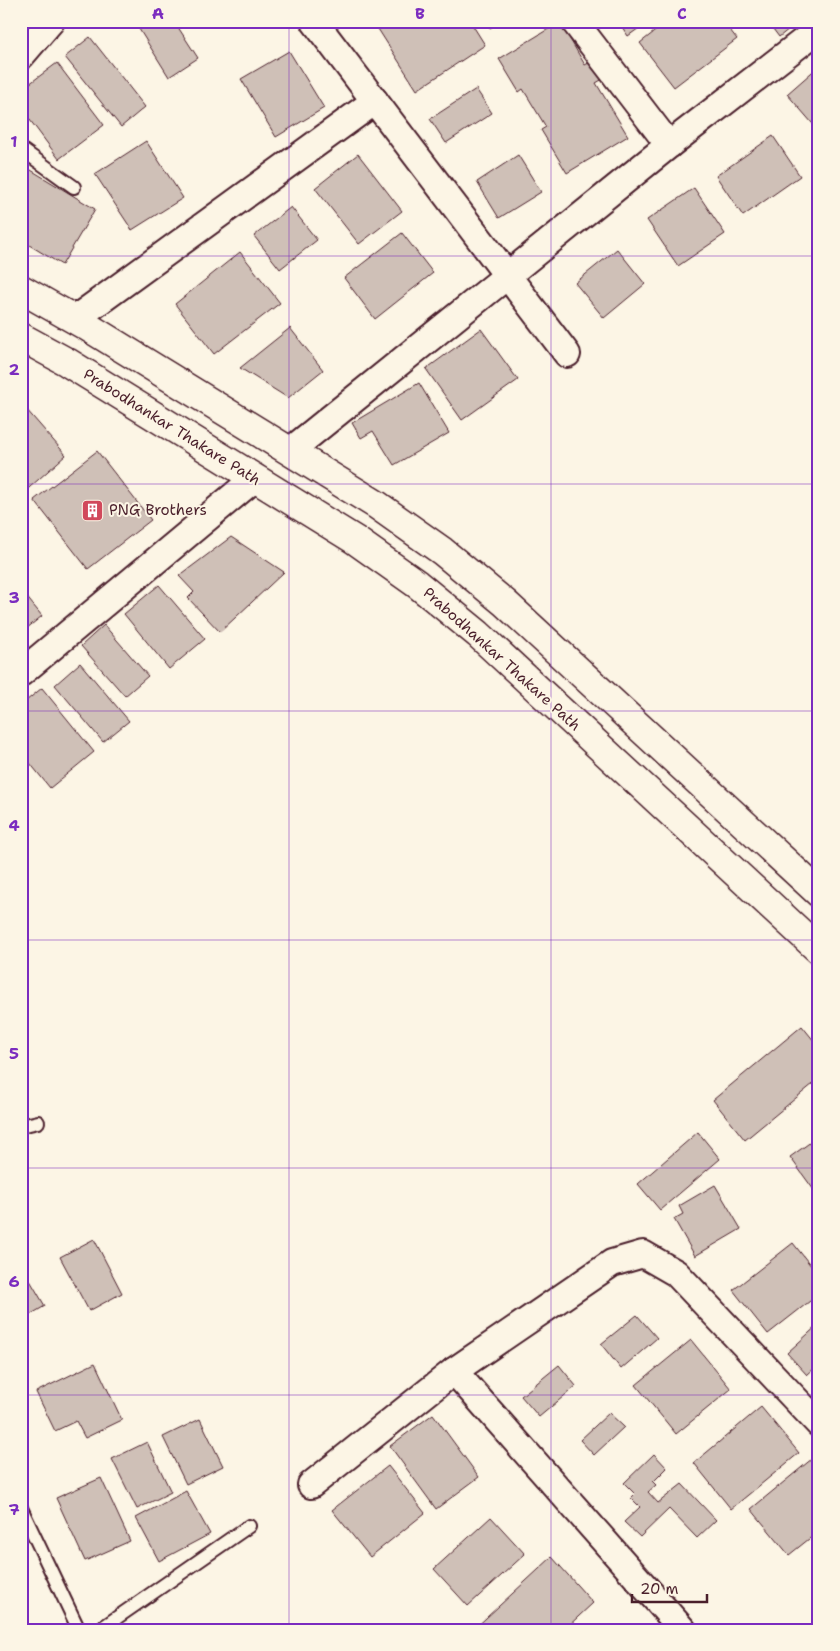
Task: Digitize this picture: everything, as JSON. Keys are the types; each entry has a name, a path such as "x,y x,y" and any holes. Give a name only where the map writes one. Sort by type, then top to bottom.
{"main road":[{"path":"21,288 290,451 410,528 442,551 505,603 819,893"},
{"name":"Prabodhankar Thakare Path","path":"21,337 255,478 370,550 417,584 478,634 819,950"}],"street":[{"path":"21,56 51,21"},
{"path":"574,21 669,145"},
{"path":"320,23 375,101 567,354"},
{"path":"290,451 669,145 819,29"},
{"path":"75,319 375,101"},
{"path":"21,673 255,478"},
{"path":"311,1485 454,1371 612,1263 644,1254 676,1273 819,1424"},
{"path":"454,1371 683,1630"}],"lane":[{"path":"21,149 74,187"},
{"path":"21,1126 38,1122"},
{"path":"21,1508 79,1630"},
{"path":"99,1630 249,1526"}],"building":[{"path":"134,21 174,21 198,58 169,77"},
{"path":"373,21 470,21 485,45 417,90"},
{"path":"486,21 501,21 490,28"},
{"path":"618,21 649,21 628,36"},
{"path":"668,21 723,21 737,39 674,87 640,43"},
{"path":"767,21 799,21 779,37"},
{"path":"560,22 585,65 598,58 608,76 596,83 628,136 567,173 541,130 546,127 523,89 519,92 499,59"},
{"path":"90,37 145,107 121,127 65,57"},
{"path":"289,51 324,108 276,137 241,79"},
{"path":"57,63 104,125 59,159 21,108 21,90"},
{"path":"819,66 819,131 787,94"},
{"path":"476,89 492,113 446,143 430,119"},
{"path":"773,136 800,176 743,216 716,176"},
{"path":"146,141 183,198 132,230 95,174"},
{"path":"358,154 402,211 359,244 315,188"},
{"path":"518,155 541,192 499,218 477,182"},
{"path":"21,164 95,209 62,265 21,240"},
{"path":"694,188 725,234 678,266 647,220"},
{"path":"291,207 317,240 280,269 254,236"},
{"path":"402,233 433,273 375,319 344,278"},
{"path":"617,249 645,284 604,318 575,283"},
{"path":"240,252 280,303 214,354 175,304"},
{"path":"290,328 323,370 288,398 240,368"},
{"path":"481,329 518,380 462,420 426,369"},
{"path":"419,383 449,433 394,465 373,431 361,438 352,423"},
{"path":"26,409 66,455 21,495 21,412"},
{"name":"PNG Brothers","path":"97,451 151,520 88,569 34,500"},
{"path":"231,537 284,572 220,632 188,598 194,592 179,576"},
{"path":"159,585 205,639 169,669 124,614"},
{"path":"21,590 42,616 21,633"},
{"path":"104,625 148,676 125,696 81,646"},
{"path":"80,663 129,721 103,742 55,685"},
{"path":"42,688 94,752 50,788 21,752 21,705"},
{"path":"802,1026 819,1047 819,1079 745,1140 713,1100"},
{"path":"698,1132 720,1159 660,1210 638,1184"},
{"path":"819,1136 819,1197 790,1157"},
{"path":"715,1185 741,1229 695,1256 674,1219 683,1214 679,1206"},
{"path":"94,1239 122,1293 89,1311 60,1257"},
{"path":"793,1243 819,1276 819,1294 768,1334 733,1290"},
{"path":"21,1265 45,1306 21,1320"},
{"path":"637,1315 657,1338 621,1369 601,1344"},
{"path":"819,1324 819,1364 807,1375 787,1353"},
{"path":"691,1340 731,1389 676,1434 636,1385"},
{"path":"95,1363 122,1420 85,1438 76,1421 55,1431 36,1392"},
{"path":"559,1365 576,1386 539,1417 521,1396"},
{"path":"761,1407 799,1453 731,1509 694,1463"},
{"path":"609,1413 624,1427 594,1455 580,1440"},
{"path":"433,1414 479,1477 436,1509 390,1446"},
{"path":"200,1419 223,1466 186,1484 163,1437"},
{"path":"147,1442 171,1492 137,1509 112,1459"},
{"path":"654,1454 667,1468 653,1482 656,1485 648,1492 658,1503 682,1484 716,1520 697,1538 669,1509 640,1537 624,1522 640,1507 631,1498 635,1494 624,1483"},
{"path":"813,1458 819,1465 819,1531 789,1555 751,1509"},
{"path":"388,1466 425,1513 370,1557 332,1510"},
{"path":"101,1478 130,1541 85,1561 56,1498"},
{"path":"186,1491 210,1534 159,1561 136,1518"},
{"path":"491,1517 525,1554 468,1606 434,1569"},
{"path":"552,1557 593,1603 564,1630 473,1630"}],"place":[{"name":"PNG Brothers","path":"93,510"}]}
